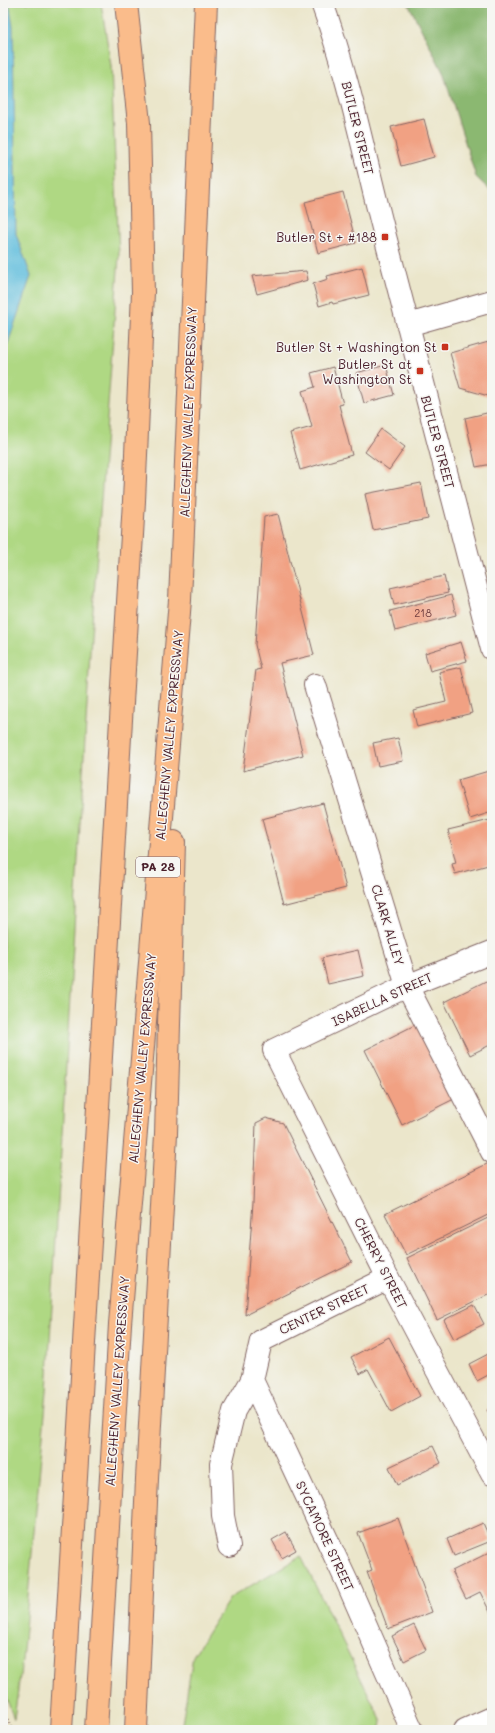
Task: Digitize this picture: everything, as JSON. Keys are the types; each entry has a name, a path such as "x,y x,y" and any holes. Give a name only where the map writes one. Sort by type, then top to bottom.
{"highway":[{"path":"61,1730 134,501 143,292 140,123 126,3"},
{"name":"ALLEGHENY VALLEY EXPRESSWAY","path":"96,1730 120,1324 180,600 206,3"},
{"path":"136,1730 147,1486 166,1134 180,600"}],"street":[{"name":"BUTLER STREET","path":"322,3 339,53 492,649"},
{"path":"408,325 492,301"},
{"name":"CLARK ALLEY","path":"315,685 407,986 492,1152"},
{"name":"ISABELLA STREET","path":"274,1050 407,986 492,952"},
{"name":"CHERRY STREET","path":"274,1050 388,1278 492,1474"},
{"name":"CENTER STREET","path":"252,1380 261,1341 388,1278"},
{"path":"229,1546 223,1516 220,1464 234,1411 252,1380"},
{"name":"SYCAMORE STREET","path":"252,1380 347,1582 412,1730"},
{"path":"465,1730 492,1718"}],"path":[{"path":"3,1708 12,1730"}],"green space":[{"path":"3,3 101,3 111,66 119,256 91,636 47,1392 22,1661 14,1719 3,1689"},
{"path":"408,3 492,3 492,192 476,177 443,72"},
{"path":"301,1556 382,1722 380,1730 181,1730 193,1656 230,1598"}],"water":[{"path":"3,3 9,3 13,27 16,234 31,276 6,349 3,449"}],"building":[{"path":"424,119 434,157 401,166 391,127"},
{"path":"343,192 356,243 318,253 305,202"},
{"path":"362,267 369,295 319,306 313,284 328,279 327,276"},
{"path":"306,271 308,280 257,294 252,276"},
{"path":"492,341 492,397 460,388 450,353"},
{"path":"386,365 394,395 364,403 356,373"},
{"path":"333,367 343,404 339,405 352,455 300,470 290,433 312,427 302,391 315,387 311,373"},
{"path":"491,412 492,464 476,467 465,418"},
{"path":"381,429 405,447 389,470 365,452"},
{"path":"421,483 428,519 373,530 365,494"},
{"path":"278,514 314,655 280,663 303,755 243,771 256,670 261,669 255,645 264,517"},
{"path":"444,576 448,593 394,605 390,588"},
{"path":"451,595 456,615 395,631 390,611"},
{"path":"461,642 467,661 430,671 425,653"},
{"path":"461,667 472,713 417,727 413,710 446,702 439,672"},
{"path":"398,738 403,761 378,766 373,743"},
{"path":"492,770 492,812 470,819 458,780"},
{"path":"323,803 346,888 284,904 262,819"},
{"path":"490,820 492,830 492,864 455,874 452,864 456,863 448,830"},
{"path":"358,950 364,976 328,984 322,958"},
{"path":"486,981 492,992 492,1044 470,1055 444,1002"},
{"path":"417,1024 454,1099 402,1125 365,1050"},
{"path":"266,1118 283,1123 352,1262 245,1315 253,1202 256,1123"},
{"path":"491,1162 492,1213 406,1255 385,1214"},
{"path":"492,1216 492,1293 437,1320 407,1258"},
{"path":"474,1305 484,1324 454,1339 444,1320"},
{"path":"389,1337 420,1396 391,1412 368,1369 360,1374 351,1357"},
{"path":"492,1352 492,1373 477,1381 469,1364"},
{"path":"492,1408 492,1419 487,1410"},
{"path":"433,1446 441,1463 397,1485 389,1467"},
{"path":"398,1518 432,1612 388,1629 367,1572 372,1570 358,1533"},
{"path":"483,1523 491,1541 454,1556 447,1539"},
{"path":"286,1532 296,1550 282,1558 272,1540"},
{"path":"492,1551 492,1616 480,1592 466,1599 452,1571"},
{"path":"414,1625 426,1650 404,1661 392,1636"}],"place":[{"name":"Butler St + #188","path":"385,237"},
{"name":"Butler St + Washington St","path":"445,347"},
{"name":"Butler St at Washington St","path":"420,371"}]}
